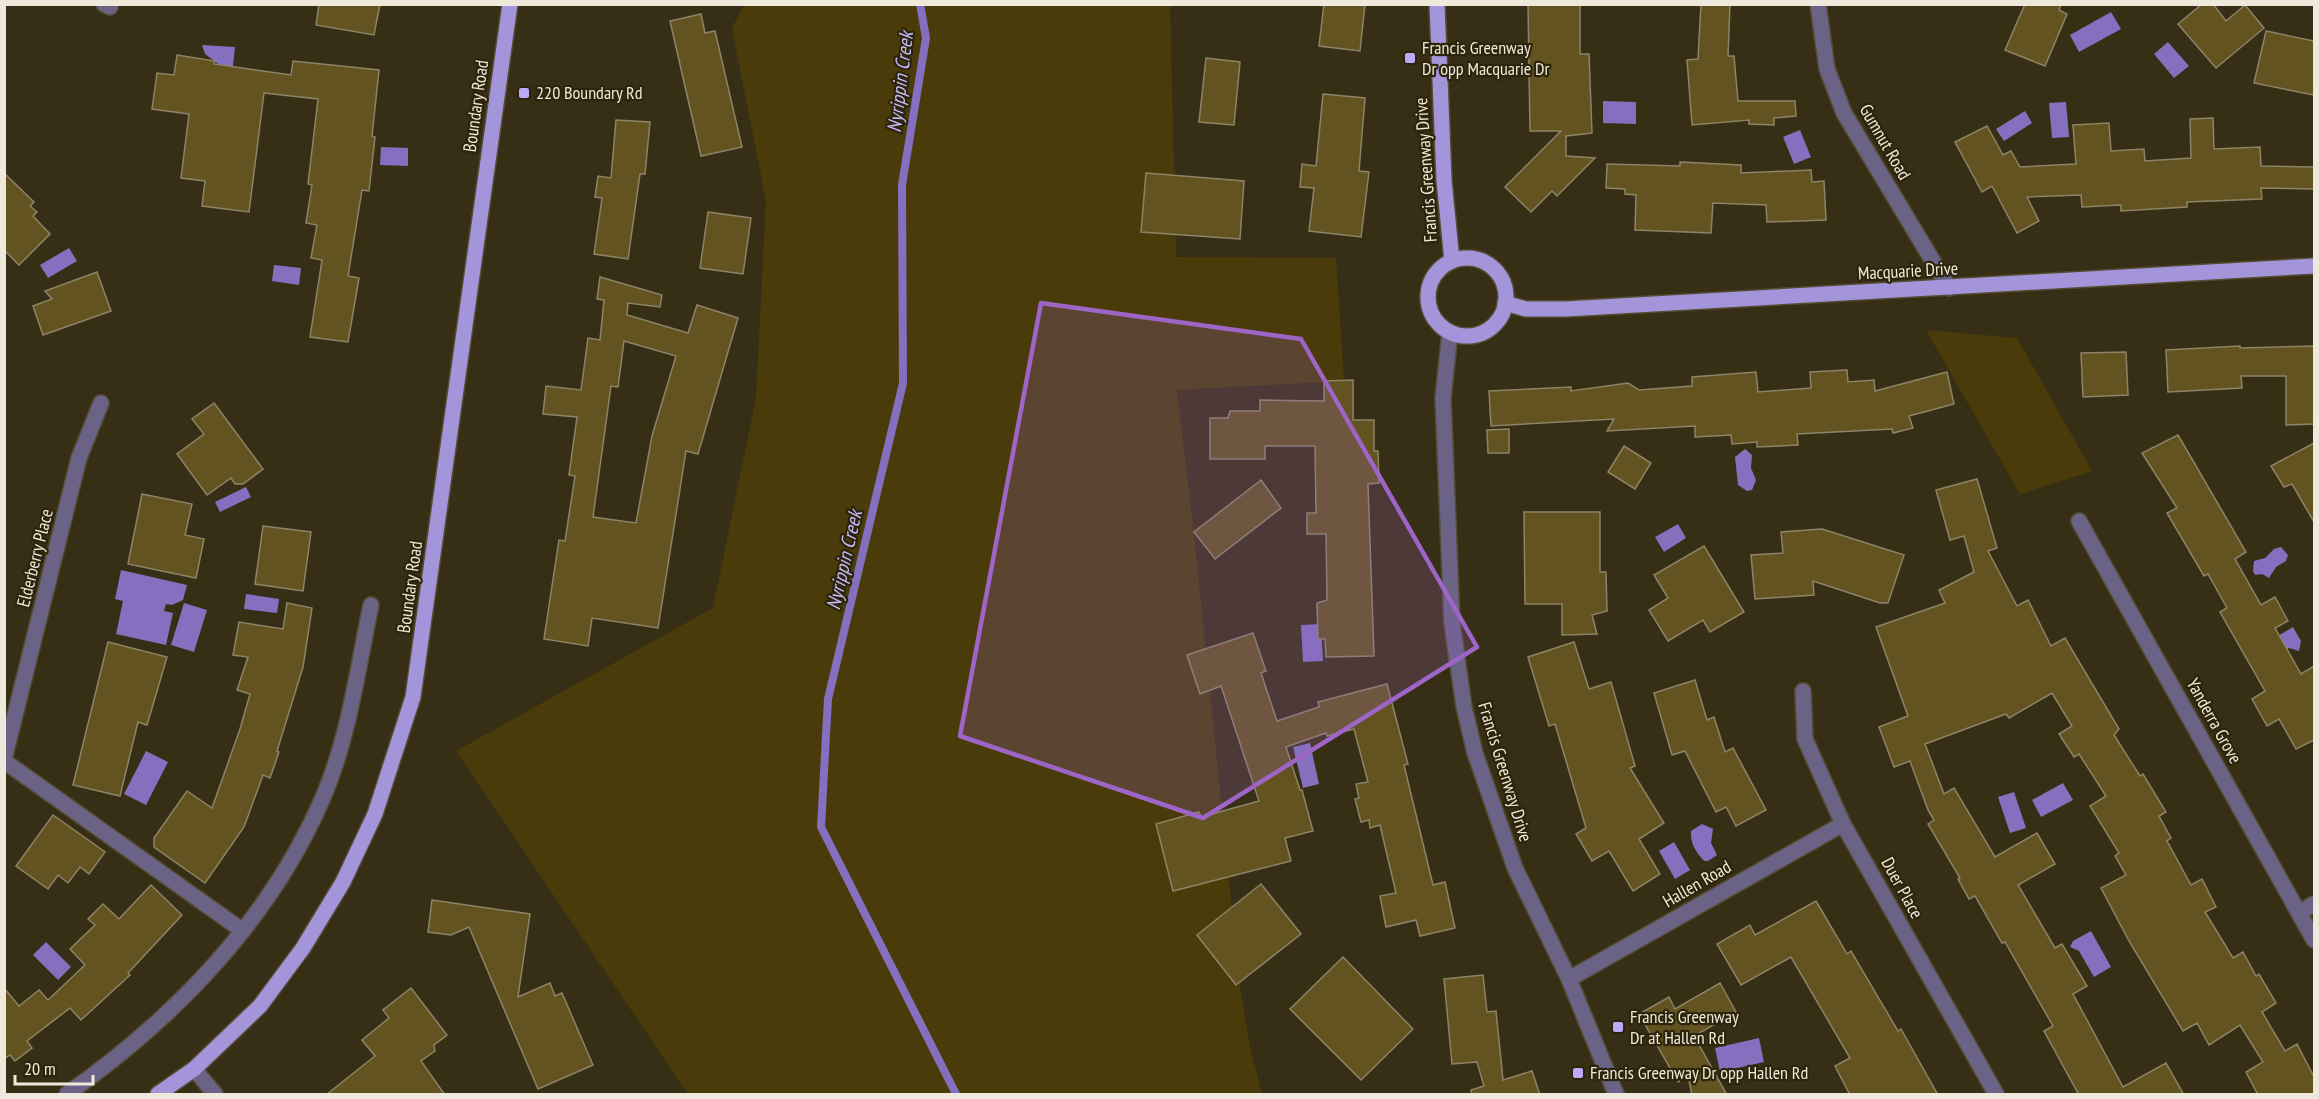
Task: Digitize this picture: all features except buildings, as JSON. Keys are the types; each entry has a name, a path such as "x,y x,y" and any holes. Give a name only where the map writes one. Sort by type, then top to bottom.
{"main road":[{"name":"Boundary Road","path":"158,1095 194,1069 260,1006 303,948 343,882 375,814 413,697 510,4"},
{"name":"Francis Greenway Drive","path":"1437,4 1444,180 1452,261"},
{"path":"1464,258 1486,263 1495,270 1505,291 1505,303 1501,314 1485,331 1473,335 1450,332 1441,326 1429,308 1430,285 1442,266 1452,261 1464,258"},
{"name":"Macquarie Drive","path":"1505,303 1526,309 1566,309 2314,266"}],"street":[{"name":"Gumnut Road","path":"1818,4 1827,69 1844,112 1949,288"},
{"name":"Francis Greenway Drive","path":"1450,332 1443,398 1452,623 1464,707 1475,753 1515,868 1569,979 1616,1095"},
{"name":"Elderberry Place","path":"101,403 80,458 4,760 243,931"},
{"name":"Yanderra Grove","path":"2079,521 2314,940"},
{"path":"67,1095 159,1022 227,952 288,867 325,794 347,723 371,605"},
{"name":"Duer Place","path":"1803,691 1805,739 1843,824 1996,1095"},
{"name":"Hallen Road","path":"1569,979 1843,824"},
{"path":"2299,913 2314,903"},
{"path":"194,1069 215,1095"}],"highlighted area":[{"path":"1041,303 1301,339 1477,647 1203,818 960,736"}],"shaded area":[{"path":"744,5 1170,5 1176,257 1336,258 1344,381 1177,390 1194,532 1240,988 1250,1046 1262,1094 688,1094 456,751 713,608 756,398 766,201 732,28"},
{"path":"2111,12 2121,29 2079,52 2070,35"},
{"path":"2168,42 2189,66 2174,78 2154,54"},
{"path":"202,45 235,47 233,66 225,69 205,54"},
{"path":"1603,101 1636,102 1636,124 1603,123"},
{"path":"2066,102 2069,137 2052,138 2049,103"},
{"path":"2025,111 2032,123 2004,141 1996,129"},
{"path":"1800,130 1811,157 1794,164 1783,137"},
{"path":"381,147 408,148 408,166 380,165"},
{"path":"69,248 77,261 48,278 40,265"},
{"path":"274,265 301,268 299,285 272,281"},
{"path":"1926,330 2017,338 2092,471 2020,494"},
{"path":"1745,449 1752,455 1751,468 1756,480 1752,490 1747,491 1738,485 1735,457"},
{"path":"246,487 251,497 220,512 215,502"},
{"path":"1678,524 1686,538 1664,552 1655,537"},
{"path":"2281,547 2288,555 2286,561 2276,567 2269,578 2262,574 2255,575 2254,561 2265,558 2274,549"},
{"path":"121,570 187,585 183,600 172,605 166,604 164,611 173,613 166,645 116,634 123,601 115,599"},
{"path":"246,594 279,599 277,613 244,609"},
{"path":"184,603 207,610 194,652 171,645"},
{"path":"1321,624 1323,661 1303,662 1301,625"},
{"path":"2293,627 2301,641 2299,651 2289,648 2281,651 2263,645"},
{"path":"1310,743 1319,784 1303,788 1293,747"},
{"path":"146,751 168,762 146,805 124,794"},
{"path":"2063,783 2073,800 2041,817 2032,800"},
{"path":"2014,792 2026,828 2010,833 1998,797"},
{"path":"1702,824 1713,829 1711,843 1717,855 1708,861 1704,861 1698,854 1691,839 1691,831"},
{"path":"1674,842 1690,870 1675,879 1659,851"},
{"path":"2091,931 2111,967 2094,977 2079,951 2070,947 2073,941"},
{"path":"46,942 71,967 58,980 33,955"},
{"path":"1759,1038 1764,1062 1720,1072 1715,1048"}],"waterway":[{"name":"Nyrippin Creek","path":"920,4 926,38 902,185 903,383 828,699 821,827 956,1094"}],"place":[{"name":"Francis Greenway Dr opp Macquarie Dr","path":"1410,58"},
{"name":"220 Boundary Rd","path":"524,93"},
{"name":"Francis Greenway Dr at Hallen Rd","path":"1618,1027"},
{"name":"Francis Greenway Dr opp Hallen Rd","path":"1578,1073"}]}
